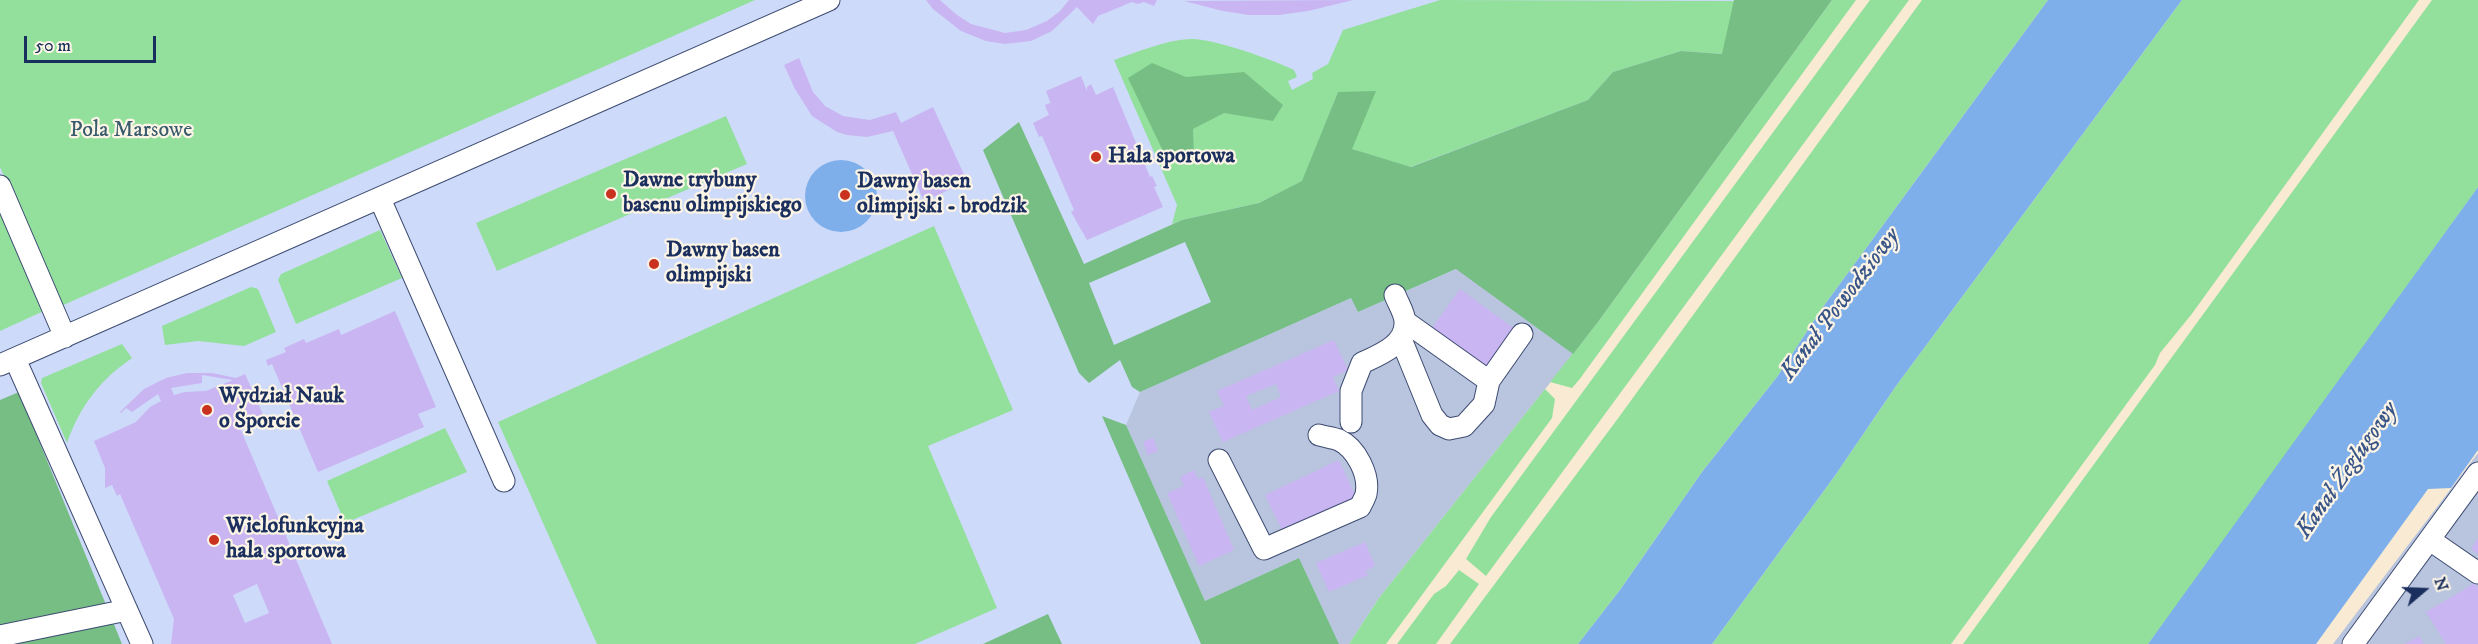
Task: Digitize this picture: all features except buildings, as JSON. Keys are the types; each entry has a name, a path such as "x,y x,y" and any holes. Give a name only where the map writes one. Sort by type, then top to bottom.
{"lane":[{"path":"142,644 8,362 829,0"},
{"path":"0,186 65,337"},
{"path":"380,199 504,482"},
{"path":"1395,296 1424,398 1440,425 1449,429 1464,426 1484,404 1490,381 1522,334"},
{"path":"1403,330 1490,381"},
{"path":"1352,422 1351,391 1362,363 1381,354 1403,330"},
{"path":"1219,460 1264,549 1360,507 1366,494 1363,467 1341,441 1319,435"},
{"path":"2353,644 2478,473"},
{"path":"2430,540 2478,573"},
{"path":"0,636 127,610"}],"shaded area":[{"path":"0,0 1832,0 1598,322 1379,598 1349,644 11,644 0,626"},
{"path":"1457,269 1573,354 1379,598 1349,644 1339,644 1299,558 1205,601 1126,425 1140,392 1351,298 1358,312"},
{"path":"2478,453 2478,644 2333,644"}],"green space":[{"name":"Pola Marsowe","path":"0,0 755,0 61,306 0,167"},
{"path":"1440,0 1735,1 1723,54 1681,51 1613,72 1588,100 1410,167 1351,149 1338,92 1303,181 1259,203 1172,224 1177,205 1114,60 1171,42 1191,39 1213,42 1243,50 1294,70 1297,77 1288,81 1292,90 1313,79 1312,73 1328,64 1343,30"},
{"path":"1734,0 1832,0 1573,354 1456,269 1358,312 1351,298 1140,392 1132,387 1120,360 1089,383 1079,373 983,150 1019,122 1084,264 1182,220 1259,203 1302,181 1338,92 1376,91 1352,149 1411,167 1588,100 1613,72 1681,51 1722,54","holes":["1185,242 1211,302 1114,345 1089,283"]},
{"path":"1832,0 1856,0 1579,380 1572,388 1550,382 1598,322"},
{"path":"1870,0 1909,0 1486,576 1466,559 1491,517"},
{"path":"1922,0 2048,0 1823,307 1777,377 1702,472 1620,590 1578,644 1450,644 1619,417"},
{"path":"2182,0 2419,0 2191,315 2160,353 2155,365 1951,644 1712,644 1834,477 1896,386"},
{"path":"2432,0 2478,0 2478,187 2233,530 2148,644 1963,644"},
{"path":"1152,63 1186,77 1244,72 1283,105 1273,121 1224,113 1193,129 1194,159 1163,151 1128,78"},
{"name":"Dawne trybuny basenu olimpijskiego","path":"726,116 747,164 497,271 476,223"},
{"path":"0,204 46,310 0,331"},
{"path":"934,226 1013,410 928,446 997,608 915,644 597,644 498,422"},
{"path":"380,230 402,278 296,324 278,280 281,274"},
{"path":"251,287 258,289 276,332 244,346 198,341 165,345 162,326"},
{"path":"122,344 132,358 110,375 92,395 78,417 67,443 41,383 42,378"},
{"path":"1545,389 1555,399 1552,418 1386,644 1349,644 1379,598"},
{"path":"19,392 122,644 13,644 6,627 0,624 0,400"},
{"path":"1102,416 1126,425 1205,601 1299,558 1339,644 1201,644"},
{"path":"445,428 467,472 345,523 327,481"},
{"path":"1459,570 1479,584 1436,644 1397,644 1434,594 1446,586"},
{"path":"1048,614 1062,644 983,644"}],"water":[{"name":"Kanał Powodziowy","path":"2048,0 2182,0 1896,386 1834,477 1712,644 1578,644 1620,590 1702,472 1777,377 1823,307"},
{"path":"848,160 867,170 875,182 877,196 875,210 867,222 855,230 834,232 815,222 807,210 805,189 815,170 827,162"},
{"name":"Kanał Żeglugowy","path":"2478,187 2478,450 2451,488 2428,489 2316,644 2148,644"}],"place":[{"name":"Hala sportowa","path":"1096,157"},
{"name":"Dawne trybuny basenu olimpijskiego","path":"611,194"},
{"name":"Dawny basen olimpijski - brodzik","path":"845,195"},
{"name":"Dawny basen olimpijski","path":"654,264"},
{"name":"Wydział Nauk o Sporcie","path":"207,410"},
{"name":"Wielofunkcyjna hala sportowa","path":"214,540"}]}
